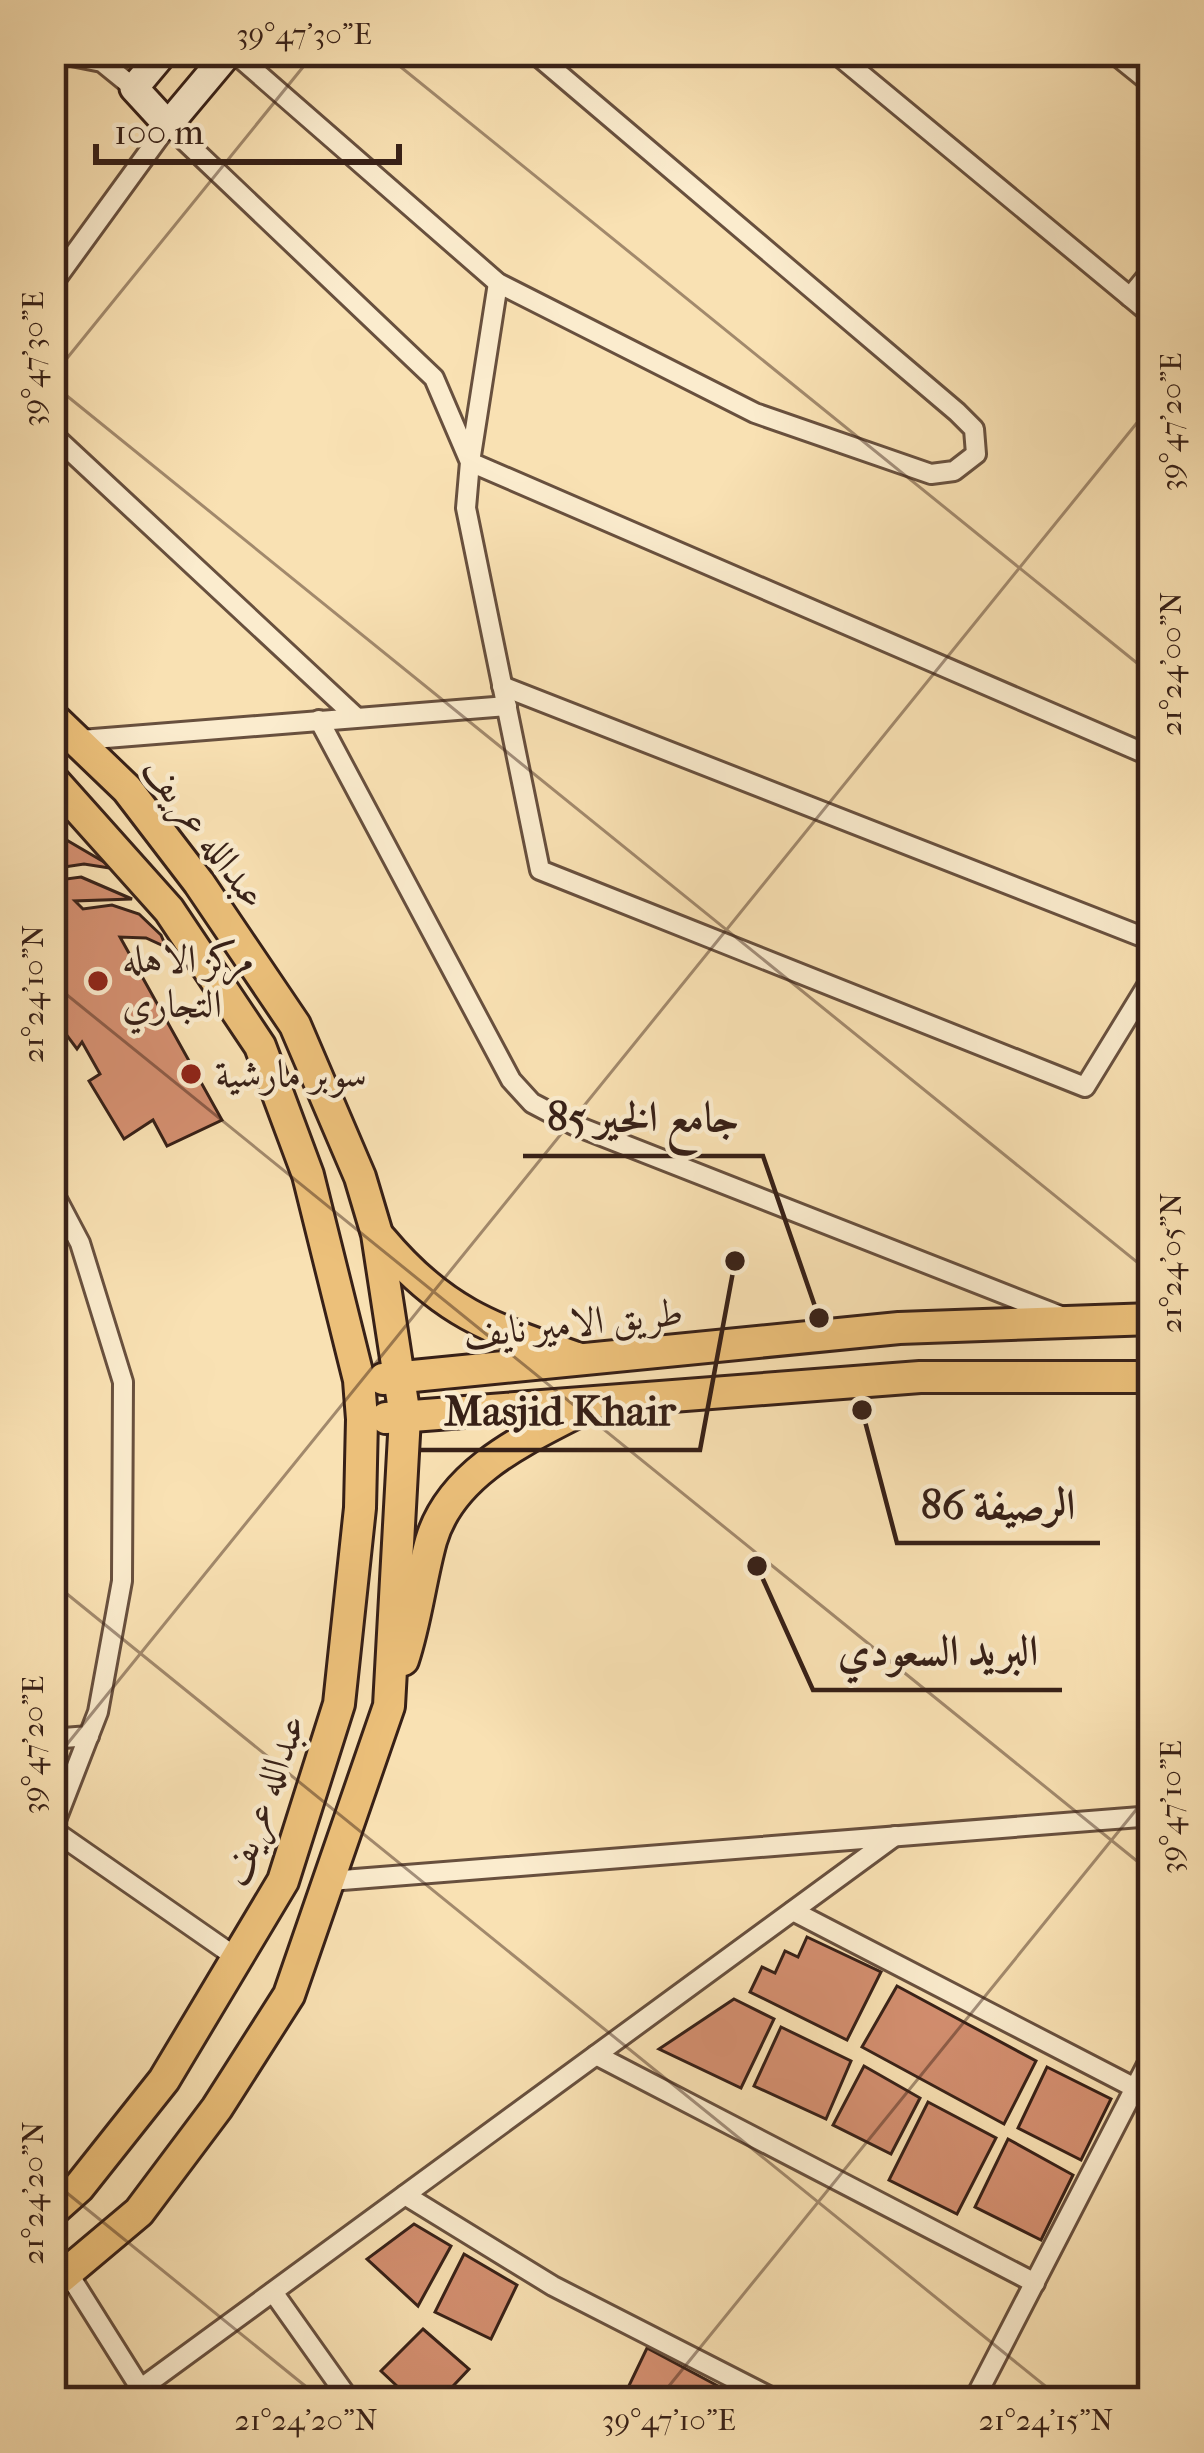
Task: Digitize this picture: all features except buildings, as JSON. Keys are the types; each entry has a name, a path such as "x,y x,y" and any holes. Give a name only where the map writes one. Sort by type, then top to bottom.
{"main road":[{"name":"عبدالله عريف","path":"51,716 82,740 199,883 295,1025 359,1177 377,1234 405,1417 389,1706"},
{"name":"عبدالله عريف","path":"51,778 169,910 260,1046 308,1175 359,1380 362,1419 360,1508 339,1704 283,1881 164,2080 79,2187 51,2212"},
{"path":"377,1234 417,1282 473,1320 588,1362"},
{"name":"طريق الامير نايف","path":"359,1380 588,1362 899,1328 1153,1318"},
{"name":"طريق الامير نايف","path":"362,1419 920,1377 1153,1377"},
{"path":"60,2279 139,2212 217,2108 289,1995 389,1706 417,1616 432,1539 447,1506 488,1463 599,1401"}],"street":[{"path":"134,88 165,51"},
{"path":"51,286 168,125 231,51 498,284 755,413 932,474 954,471 976,454 974,429 957,412 532,51"},
{"path":"833,51 1153,316"},
{"path":"1111,51 1153,85"},
{"path":"1144,51 1153,70"},
{"path":"51,52 102,62 134,88 434,378 470,462 1153,757"},
{"path":"1130,297 1153,269"},
{"path":"498,284 466,508 540,870 1085,1087 1153,976"},
{"path":"51,433 356,717"},
{"path":"82,740 356,717 505,696 1153,941"},
{"path":"320,720 511,1080 532,1103 574,1125 1073,1321"},
{"path":"51,1188 80,1243 123,1382 122,1581 89,1736 52,1832 237,1958"},
{"path":"51,1739 89,1736"},
{"path":"330,1881 1153,1816"},
{"path":"60,2279 145,2396 273,2292 896,1836"},
{"path":"793,1911 1135,2088"},
{"path":"973,2402 1153,2053"},
{"path":"596,2055 1034,2283"},
{"path":"405,2195 553,2286 780,2402"},
{"path":"273,2292 351,2402"},
{"path":"730,2402 740,2384"}],"place":[{"name":"مركز الاهله التجاري","path":"98,981"},
{"name":"سوبر مارشية","path":"191,1074"},
{"name":"Masjid Khair","path":"735,1261"},
{"name":"جامع الخير 85","path":"819,1318"},
{"name":"الرصيفة 86","path":"862,1410"},
{"name":"البريد السعودي","path":"757,1566"}]}
